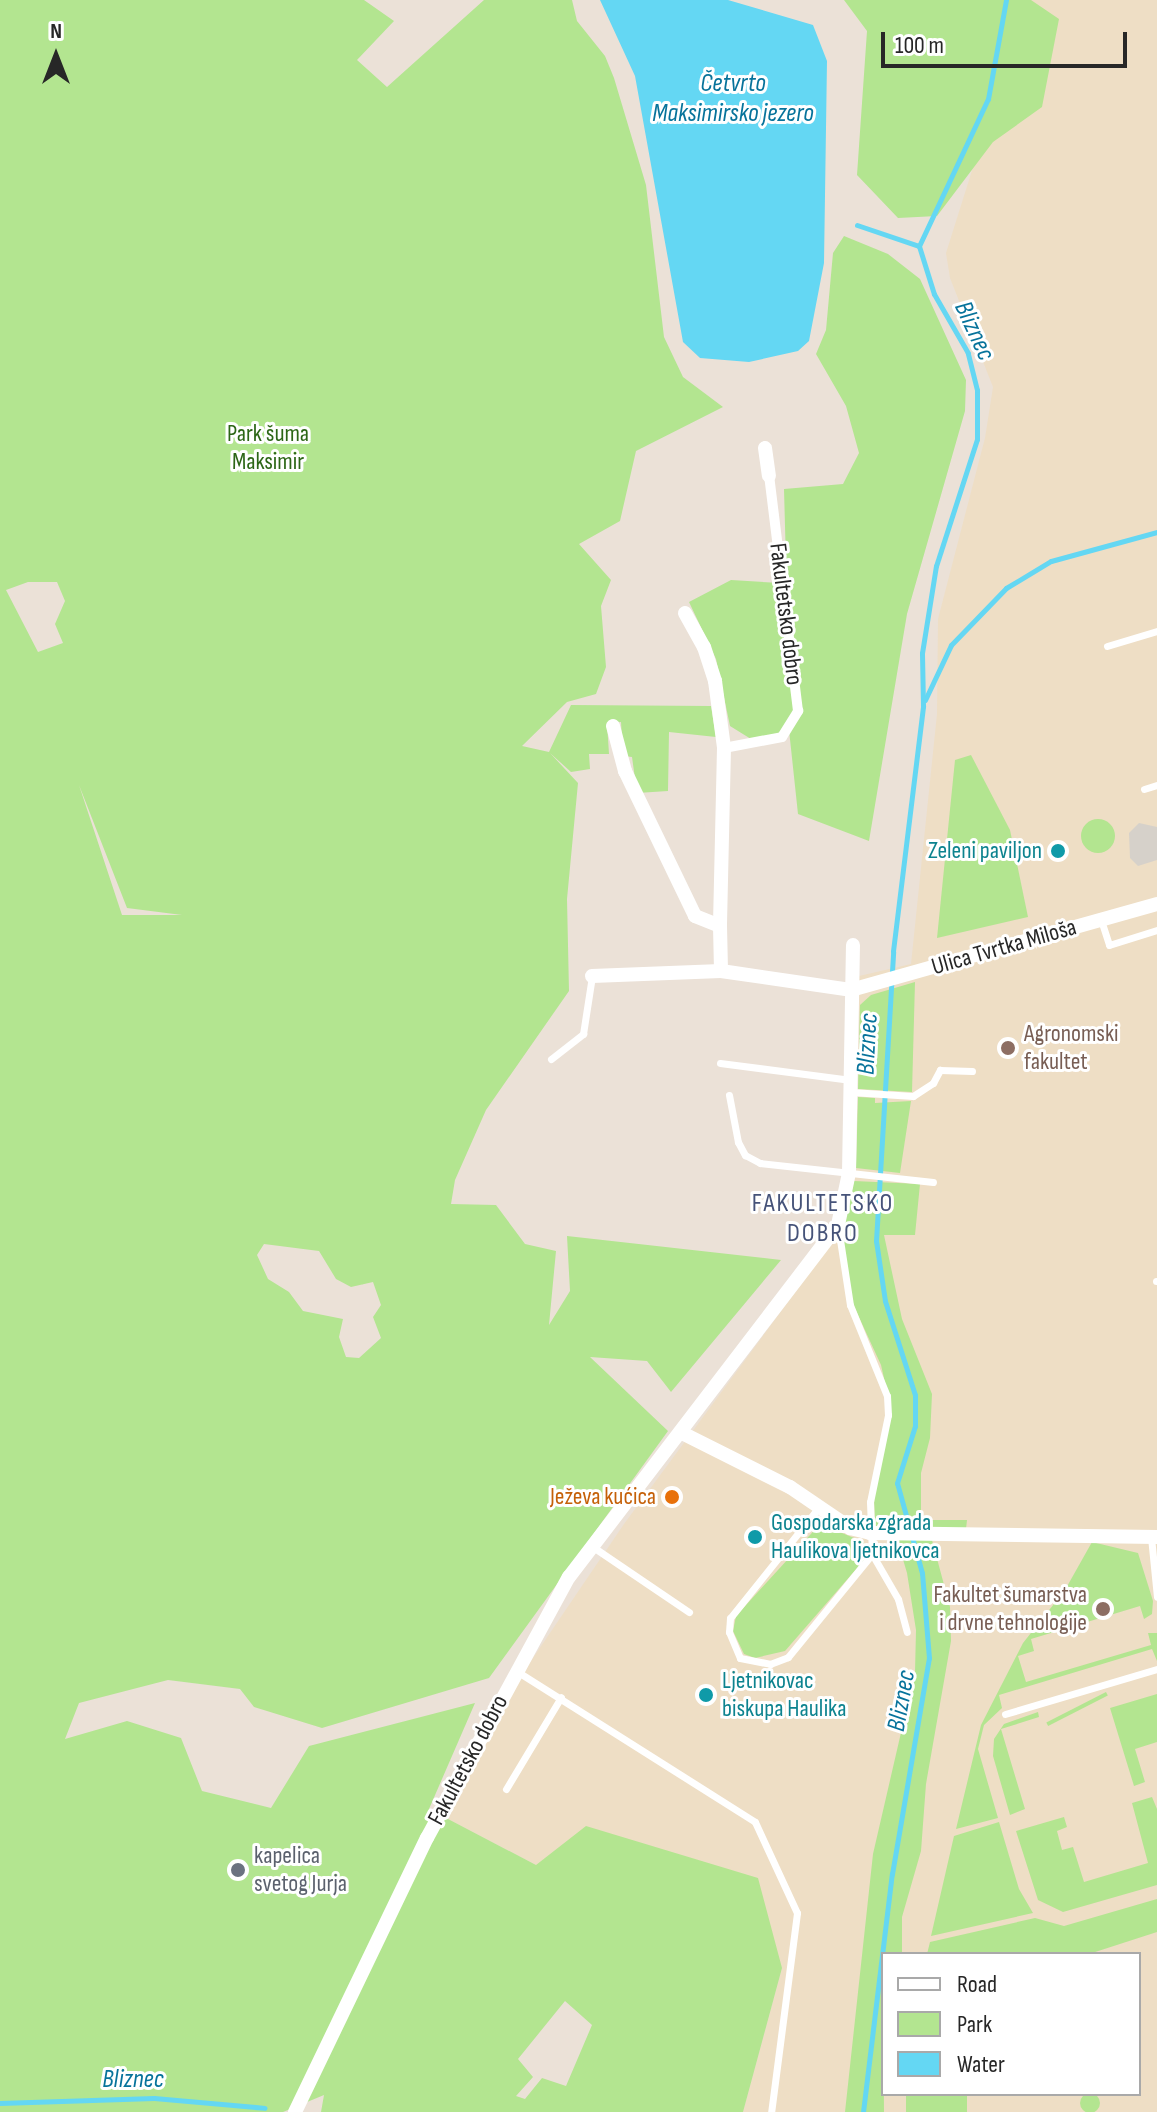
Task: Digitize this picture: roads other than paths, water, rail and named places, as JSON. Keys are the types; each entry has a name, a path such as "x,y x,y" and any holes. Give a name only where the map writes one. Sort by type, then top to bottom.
{"street":[{"path":"765,448 769,476"},
{"name":"Fakultetsko dobro","path":"724,748 782,737 798,711 769,476"},
{"path":"685,613 704,647 715,681 724,748 721,971"},
{"path":"613,726 625,771 695,916 720,926"},
{"name":"Ulica Tvrtka Miloša","path":"851,990 875,986 1157,904"},
{"name":"Fakultetsko dobro","path":"295,2112 427,1838 515,1670 593,1547 838,1225 856,1173 851,1086 853,945"},
{"path":"592,976 721,971 851,990"},
{"path":"682,1433 819,1507 850,1528 870,1533 1154,1537"}],"lane":[{"path":"1107,646 1157,631"},
{"path":"1144,789 1157,785"},
{"path":"1101,920 1109,945 1157,930"},
{"path":"551,1059 583,1034 592,976"},
{"path":"720,1063 851,1086 876,1095 899,1098 919,1094 940,1070 972,1071"},
{"path":"729,1095 745,1155 788,1168 933,1182"},
{"path":"838,1225 850,1305 887,1396 870,1533 872,1554 898,1599 907,1632"},
{"path":"819,1507 730,1618 729,1632 740,1658 770,1664 788,1657 872,1554"},
{"path":"1154,1537 1157,1597"},
{"path":"593,1547 689,1612"},
{"path":"1005,1714 1157,1669"},
{"path":"515,1670 755,1822 797,1913 771,2112"},
{"path":"506,1789 561,1697"}],"water":[{"name":"Četvrto Maksimirsko jezero","path":"600,0 728,0 813,25 827,61 824,263 809,341 798,351 749,362 700,358 683,342 635,76"}],"waterway":[{"name":"Bliznec","path":"882,1952 892,1874 929,1658 922,1573 897,1483 915,1426 915,1395 885,1301 876,1241 893,951 923,706 922,653 936,566 977,439 977,390 968,353 934,294 919,246 988,99 1006,0"},
{"path":"857,225 919,246"},
{"path":"925,700 951,645 1006,588 1051,561 1157,532"},
{"name":"Bliznec","path":"863,2112 881,1964"},
{"name":"Bliznec","path":"0,2103 154,2098 265,2108"}],"place":[{"name":"Zeleni paviljon","path":"1058,851"},
{"name":"Agronomski fakultet","path":"1008,1048"},
{"name":"Ježeva kućica","path":"672,1497"},
{"name":"Gospodarska zgrada Haulikova ljetnikovca","path":"755,1537"},
{"name":"Fakultet šumarstva i drvne tehnologije","path":"1103,1609"},
{"name":"Ljetnikovac biskupa Haulika","path":"706,1695"},
{"name":"kapelica svetog Jurja","path":"238,1870"}],"district":[{"name":"FAKULTETSKO DOBRO","path":"823,1219"}],"park label":[{"name":"Park šuma Maksimir","path":"268,448"}]}
